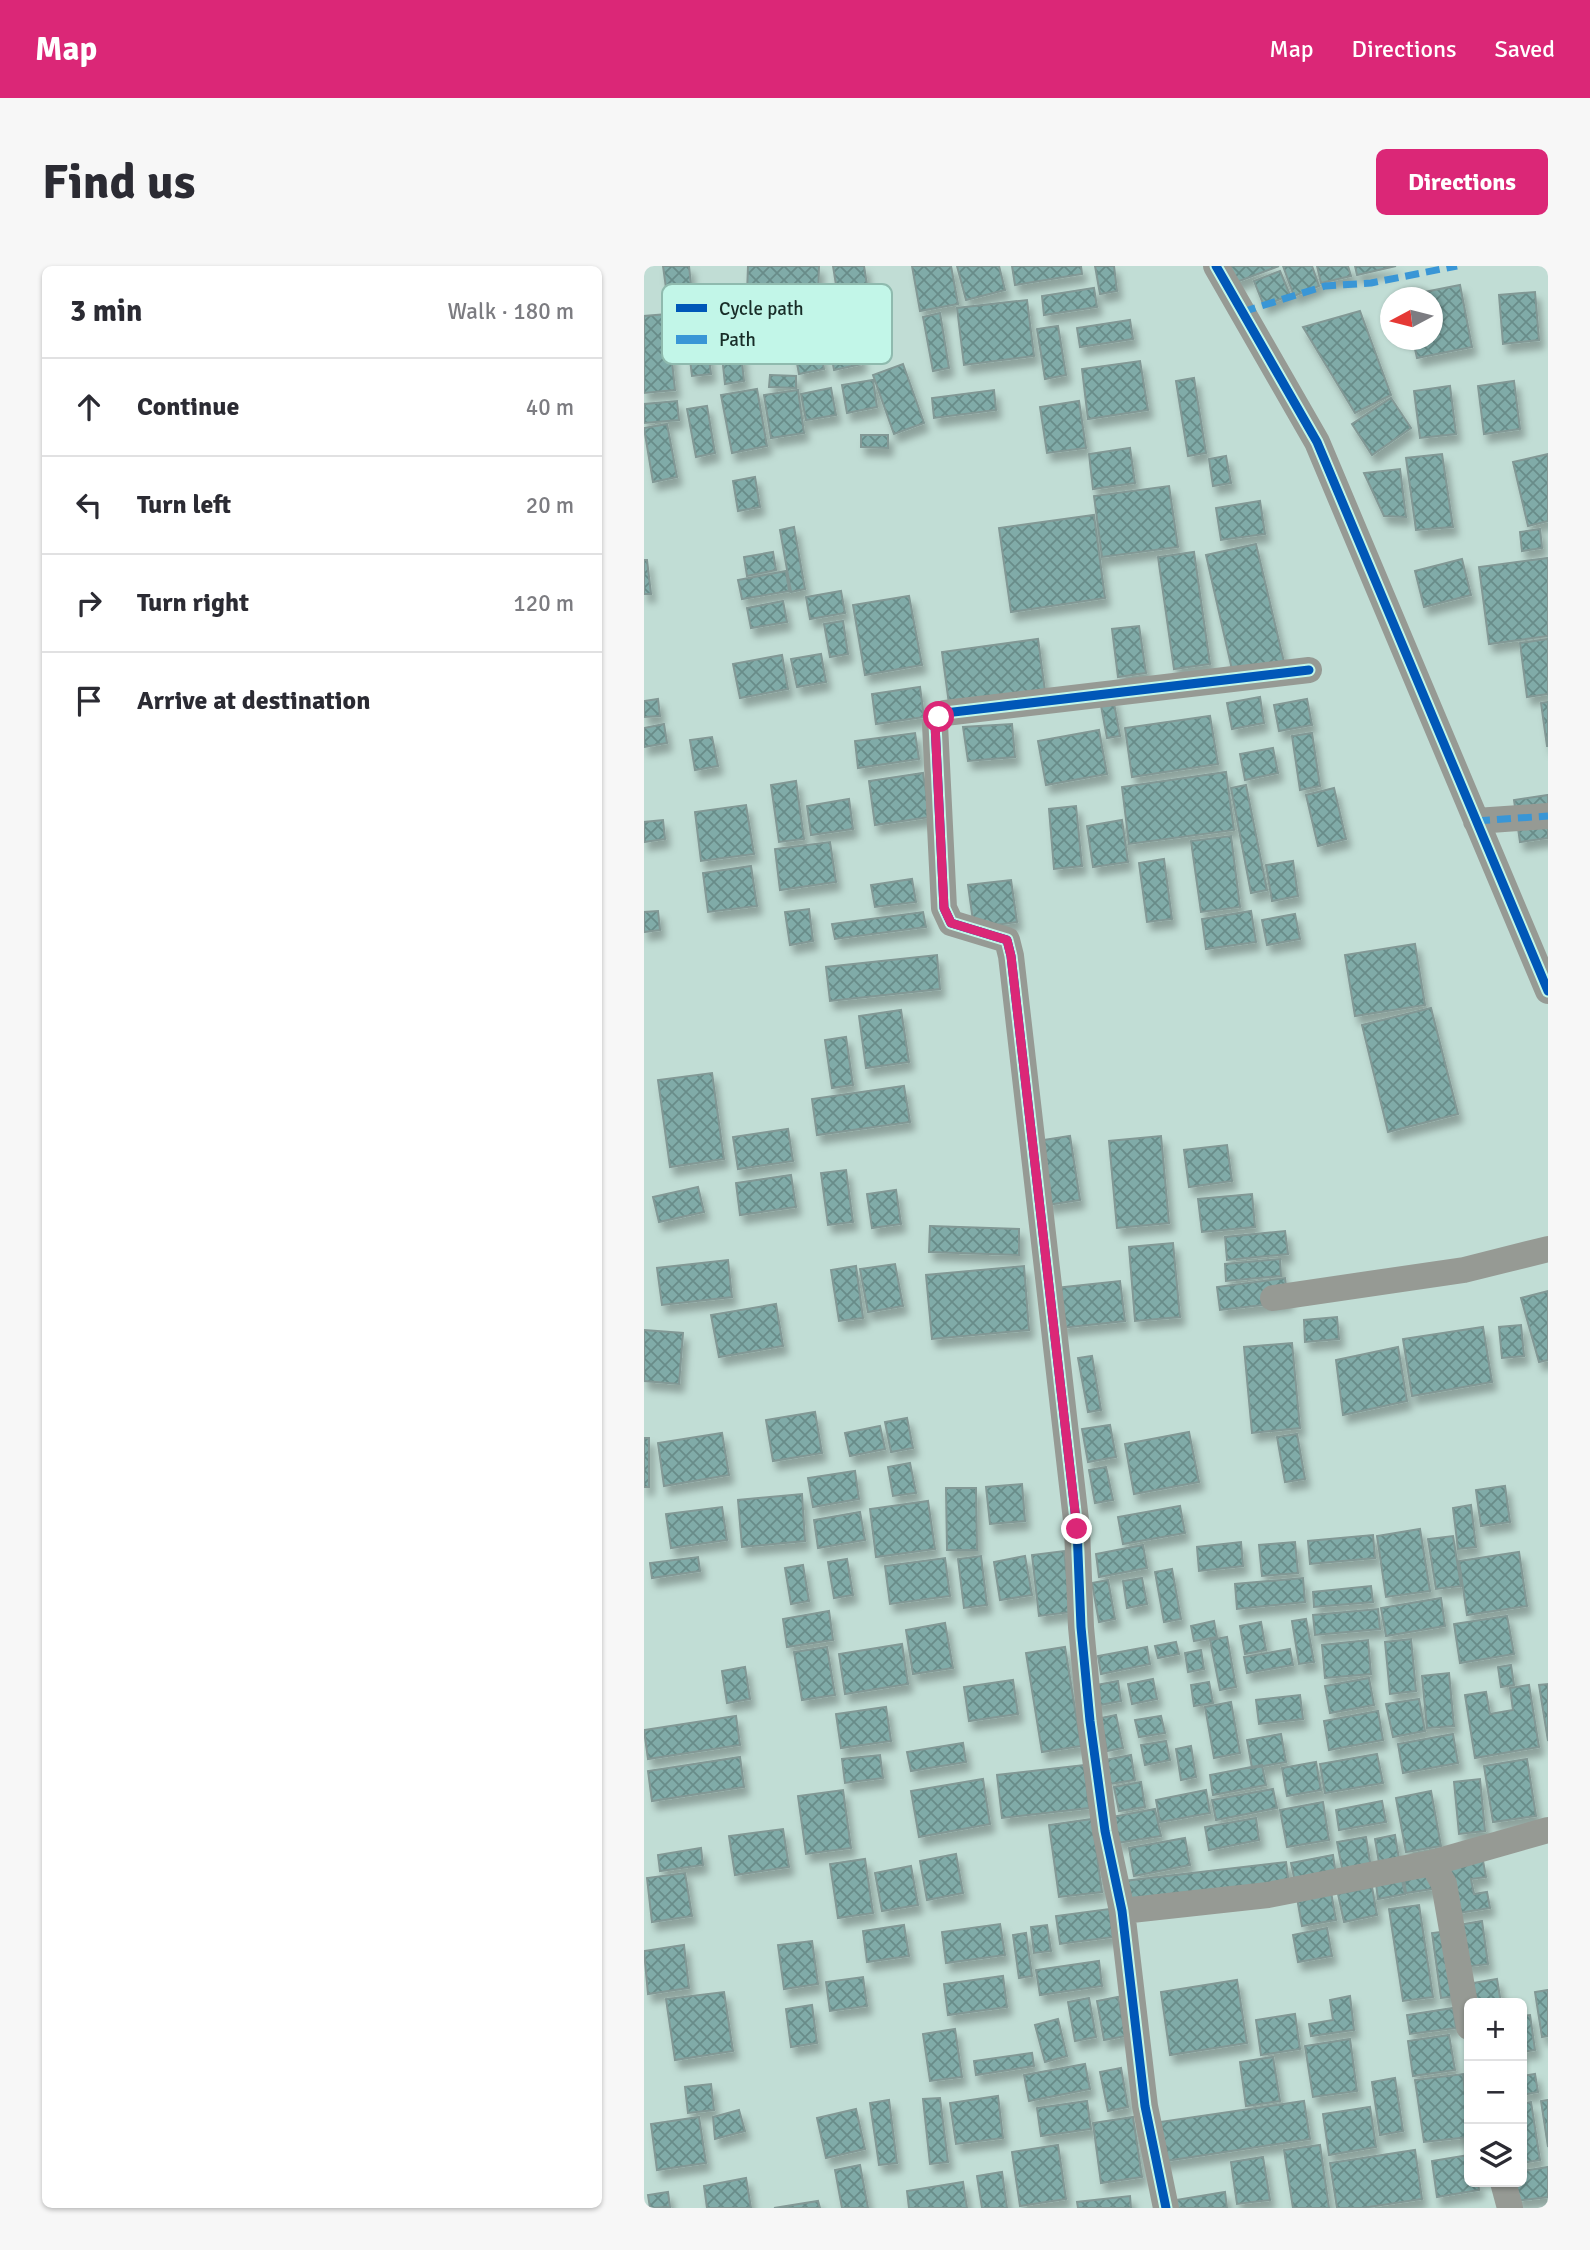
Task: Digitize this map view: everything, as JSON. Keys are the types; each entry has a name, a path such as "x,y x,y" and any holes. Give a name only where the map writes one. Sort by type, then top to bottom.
{"street":[{"path":"1216,266 1317,442 1548,991"},
{"path":"1166,2208 1145,2106 1122,1911 1105,1832 1090,1721 1080,1627 1075,1515 1011,956 1007,940 951,923 944,908 935,724 945,713 1309,670"},
{"path":"1476,821 1548,816"},
{"path":"1273,1298 1464,1270 1548,1249"},
{"path":"1122,1911 1268,1895 1432,1863 1548,1830"},
{"path":"1432,1863 1444,1884 1464,1998"},
{"path":"1504,2187 1510,2208"}],"building":[{"path":"663,266 689,266 691,284 665,284"},
{"path":"748,266 819,266 818,284 747,284"},
{"path":"833,266 864,266 867,284 836,284"},
{"path":"912,266 951,266 958,304 920,311"},
{"path":"957,266 999,266 1005,290 966,300"},
{"path":"1012,266 1081,266 1082,274 1015,285"},
{"path":"1095,266 1114,266 1117,291 1100,294"},
{"path":"1228,266 1279,266 1234,283"},
{"path":"1283,266 1312,266 1319,286 1294,296"},
{"path":"1317,266 1348,266 1351,276 1321,283"},
{"path":"1355,266 1396,266 1357,275"},
{"path":"1280,271 1290,295 1264,306 1254,281"},
{"path":"1460,285 1472,347 1417,358 1415,350 1443,350 1443,288"},
{"path":"1094,288 1097,307 1044,315 1042,296"},
{"path":"1535,292 1539,340 1503,344 1499,295"},
{"path":"1027,300 1034,356 964,365 957,308"},
{"path":"1360,311 1391,395 1355,413 1303,327"},
{"path":"940,313 949,368 933,371 923,317"},
{"path":"662,314 662,364 672,364 675,390 644,393 644,316"},
{"path":"1130,320 1133,339 1080,347 1077,328"},
{"path":"1058,326 1066,375 1045,379 1037,329"},
{"path":"1140,361 1148,410 1088,419 1082,369"},
{"path":"691,364 710,364 711,374 692,376"},
{"path":"723,364 742,364 744,381 725,384"},
{"path":"797,364 823,364 824,369 799,374"},
{"path":"833,364 862,364 834,370"},
{"path":"903,364 924,423 894,434 873,375"},
{"path":"770,375 796,376 796,388 769,387"},
{"path":"1194,378 1206,453 1188,456 1176,381"},
{"path":"873,380 877,407 847,413 842,385"},
{"path":"1514,381 1520,429 1484,434 1478,386"},
{"path":"1450,386 1456,434 1420,438 1414,391"},
{"path":"831,388 836,415 806,420 801,394"},
{"path":"757,389 767,446 732,453 721,395"},
{"path":"798,390 804,433 771,438 764,395"},
{"path":"994,390 996,410 934,418 932,398"},
{"path":"1391,398 1411,428 1372,455 1352,424"},
{"path":"677,401 679,420 644,423 644,404"},
{"path":"1079,401 1086,448 1047,453 1040,407"},
{"path":"707,406 715,453 696,457 687,409"},
{"path":"667,424 677,477 653,482 644,428"},
{"path":"861,435 888,435 888,448 861,447"},
{"path":"1130,448 1135,483 1093,489 1089,454"},
{"path":"1442,454 1453,527 1416,530 1406,458"},
{"path":"1548,454 1548,521 1528,526 1513,462"},
{"path":"1226,456 1231,483 1213,486 1209,459"},
{"path":"1400,469 1406,517 1384,516 1364,473"},
{"path":"755,477 760,507 738,511 733,481"},
{"path":"1169,486 1178,547 1102,557 1094,496"},
{"path":"1260,501 1265,534 1221,540 1216,508"},
{"path":"1094,515 1105,598 1011,612 999,528"},
{"path":"794,527 805,589 791,592 780,530"},
{"path":"1540,529 1542,548 1522,551 1520,532"},
{"path":"1256,544 1284,662 1233,674 1206,555"},
{"path":"773,552 776,570 747,576 744,557"},
{"path":"1194,552 1210,664 1174,669 1158,557"},
{"path":"1548,558 1548,636 1489,644 1479,567"},
{"path":"1462,559 1471,595 1424,607 1415,571"},
{"path":"644,560 647,560 651,594 644,594"},
{"path":"786,571 789,591 742,599 738,580"},
{"path":"841,591 845,613 810,619 806,597"},
{"path":"909,596 922,665 865,675 853,605"},
{"path":"783,601 787,622 751,628 747,608"},
{"path":"843,621 848,654 830,657 824,624"},
{"path":"1139,626 1146,673 1118,677 1112,629"},
{"path":"1038,639 1045,691 949,704 942,652"},
{"path":"1548,639 1548,694 1527,697 1520,643"},
{"path":"821,654 826,682 797,687 791,659"},
{"path":"782,655 788,689 740,698 733,664"},
{"path":"920,687 924,717 876,724 872,694"},
{"path":"1260,697 1264,723 1232,729 1227,703"},
{"path":"1113,698 1120,736 1107,738 1100,700"},
{"path":"658,699 660,716 644,717 644,701"},
{"path":"1307,699 1312,725 1279,731 1274,705"},
{"path":"1548,702 1548,746 1547,746 1541,703"},
{"path":"1210,716 1218,764 1132,777 1125,728"},
{"path":"664,724 667,743 644,747 644,728"},
{"path":"1012,724 1015,757 968,761 963,727"},
{"path":"1099,730 1107,774 1046,785 1038,741"},
{"path":"915,733 919,759 858,768 855,741"},
{"path":"1312,733 1320,786 1300,790 1292,736"},
{"path":"712,737 718,766 695,770 690,740"},
{"path":"1273,748 1278,773 1245,780 1240,754"},
{"path":"1226,772 1234,830 1129,844 1122,787"},
{"path":"923,773 930,817 875,825 869,781"},
{"path":"796,781 804,839 779,842 771,785"},
{"path":"1246,785 1267,890 1251,893 1231,788"},
{"path":"1334,788 1346,839 1318,846 1306,795"},
{"path":"1548,795 1548,838 1520,842 1514,800"},
{"path":"849,799 853,829 811,835 807,806"},
{"path":"746,805 754,854 701,861 695,812"},
{"path":"1076,806 1082,866 1054,869 1049,809"},
{"path":"663,820 665,839 644,842 644,822"},
{"path":"1122,820 1128,862 1093,867 1087,826"},
{"path":"1231,836 1240,907 1201,912 1191,841"},
{"path":"830,842 836,882 780,890 775,849"},
{"path":"1164,859 1172,919 1147,922 1139,863"},
{"path":"1293,861 1298,896 1272,901 1266,865"},
{"path":"751,866 757,906 708,912 703,873"},
{"path":"912,879 916,902 875,907 871,885"},
{"path":"1011,880 1017,922 974,928 968,885"},
{"path":"809,909 813,941 790,945 785,912"},
{"path":"658,911 660,930 644,932 644,912"},
{"path":"1251,911 1256,942 1206,949 1202,919"},
{"path":"923,912 926,927 835,939 832,924"},
{"path":"1295,914 1300,939 1267,945 1262,920"},
{"path":"1415,944 1425,1005 1355,1016 1345,955"},
{"path":"937,955 940,989 830,1001 826,967"},
{"path":"1431,1008 1458,1114 1388,1132 1362,1025"},
{"path":"901,1010 909,1062 866,1068 859,1016"},
{"path":"846,1037 853,1085 832,1088 825,1040"},
{"path":"712,1073 724,1159 670,1167 658,1080"},
{"path":"904,1086 910,1122 817,1135 812,1099"},
{"path":"788,1129 793,1161 738,1169 733,1137"},
{"path":"1070,1136 1080,1200 1047,1205 1037,1141"},
{"path":"1161,1136 1169,1223 1117,1228 1109,1141"},
{"path":"1227,1145 1232,1181 1189,1187 1184,1150"},
{"path":"846,1170 853,1222 828,1225 821,1173"},
{"path":"791,1175 796,1207 740,1215 736,1183"},
{"path":"698,1187 704,1212 659,1222 653,1197"},
{"path":"896,1190 901,1224 872,1228 867,1194"},
{"path":"1252,1194 1255,1227 1202,1232 1198,1199"},
{"path":"930,1226 1019,1229 1019,1255 929,1252"},
{"path":"1285,1231 1288,1254 1227,1260 1225,1237"},
{"path":"1173,1243 1180,1317 1135,1321 1129,1247"},
{"path":"1280,1259 1281,1276 1226,1281 1225,1264"},
{"path":"728,1260 732,1297 662,1305 657,1268"},
{"path":"895,1264 903,1306 868,1312 860,1269"},
{"path":"856,1266 863,1318 839,1321 831,1270"},
{"path":"1024,1266 1029,1330 932,1339 926,1275"},
{"path":"1285,1278 1288,1302 1220,1310 1217,1287"},
{"path":"1120,1281 1125,1321 1061,1328 1056,1288"},
{"path":"1548,1291 1548,1360 1539,1362 1521,1298"},
{"path":"776,1304 783,1346 719,1357 711,1315"},
{"path":"1337,1317 1339,1339 1305,1342 1304,1320"},
{"path":"1521,1325 1524,1356 1502,1358 1499,1327"},
{"path":"1483,1327 1492,1382 1412,1396 1403,1339"},
{"path":"644,1330 683,1333 679,1384 644,1381"},
{"path":"1292,1343 1300,1428 1252,1433 1244,1347"},
{"path":"1398,1347 1407,1401 1343,1415 1336,1360"},
{"path":"1092,1356 1101,1410 1088,1412 1078,1358"},
{"path":"815,1412 822,1453 773,1461 766,1420"},
{"path":"907,1418 913,1448 891,1452 885,1422"},
{"path":"1110,1425 1116,1457 1088,1462 1082,1429"},
{"path":"880,1426 885,1449 850,1456 845,1433"},
{"path":"1189,1432 1199,1482 1134,1494 1125,1444"},
{"path":"722,1433 729,1475 664,1486 658,1443"},
{"path":"1297,1434 1305,1479 1285,1482 1277,1437"},
{"path":"644,1438 649,1438 649,1487 644,1487"},
{"path":"910,1463 916,1493 893,1496 888,1467"},
{"path":"1106,1467 1113,1500 1095,1503 1089,1470"},
{"path":"855,1471 859,1499 813,1507 808,1478"},
{"path":"1022,1484 1025,1521 990,1524 986,1487"},
{"path":"1505,1486 1510,1522 1481,1526 1476,1490"},
{"path":"946,1488 976,1488 977,1550 947,1550"},
{"path":"802,1494 805,1541 742,1547 738,1500"},
{"path":"928,1501 935,1549 876,1557 870,1509"},
{"path":"1471,1505 1476,1547 1458,1549 1453,1508"},
{"path":"1180,1506 1185,1533 1123,1544 1118,1517"},
{"path":"722,1507 727,1540 671,1548 666,1514"},
{"path":"860,1512 865,1540 818,1548 814,1520"},
{"path":"1420,1529 1430,1591 1386,1597 1377,1536"},
{"path":"1373,1535 1375,1558 1310,1564 1308,1541"},
{"path":"1453,1536 1461,1586 1436,1589 1428,1539"},
{"path":"1241,1542 1243,1566 1199,1571 1197,1547"},
{"path":"1295,1542 1298,1573 1262,1576 1259,1545"},
{"path":"1143,1545 1147,1568 1099,1577 1096,1554"},
{"path":"1064,1551 1071,1612 1039,1616 1032,1555"},
{"path":"1519,1552 1527,1606 1467,1615 1459,1561"},
{"path":"981,1556 987,1605 964,1608 958,1559"},
{"path":"1025,1556 1032,1595 1000,1600 994,1562"},
{"path":"698,1557 700,1571 652,1578 650,1563"},
{"path":"945,1558 950,1596 890,1604 885,1566"},
{"path":"847,1559 853,1595 834,1598 828,1562"},
{"path":"803,1565 809,1601 791,1604 785,1568"},
{"path":"1172,1569 1181,1619 1164,1622 1155,1572"},
{"path":"1142,1578 1147,1604 1127,1608 1123,1581"},
{"path":"1303,1578 1305,1602 1237,1609 1235,1584"},
{"path":"1108,1580 1115,1619 1099,1622 1092,1583"},
{"path":"1371,1586 1373,1602 1314,1607 1313,1592"},
{"path":"1441,1598 1445,1626 1386,1636 1381,1608"},
{"path":"1378,1609 1380,1629 1315,1635 1313,1615"},
{"path":"829,1611 833,1640 787,1647 783,1619"},
{"path":"1507,1616 1514,1654 1460,1663 1454,1624"},
{"path":"1306,1619 1314,1662 1299,1664 1292,1621"},
{"path":"1214,1621 1217,1637 1194,1641 1191,1626"},
{"path":"1261,1622 1266,1650 1245,1654 1240,1626"},
{"path":"945,1623 953,1668 913,1674 906,1630"},
{"path":"1227,1637 1236,1687 1220,1690 1210,1640"},
{"path":"1411,1639 1416,1691 1390,1694 1385,1642"},
{"path":"1368,1640 1371,1674 1325,1678 1322,1645"},
{"path":"1176,1642 1179,1654 1158,1658 1155,1646"},
{"path":"902,1644 908,1684 845,1694 839,1654"},
{"path":"827,1647 835,1695 802,1700 794,1652"},
{"path":"1065,1647 1081,1746 1042,1752 1026,1653"},
{"path":"1147,1647 1150,1664 1101,1674 1098,1656"},
{"path":"1290,1649 1293,1665 1247,1673 1244,1657"},
{"path":"1201,1650 1204,1669 1188,1672 1185,1653"},
{"path":"1511,1665 1514,1685 1501,1687 1498,1667"},
{"path":"745,1667 750,1699 727,1703 722,1671"},
{"path":"1449,1673 1454,1726 1427,1728 1422,1676"},
{"path":"1369,1678 1374,1705 1330,1713 1325,1686"},
{"path":"1153,1679 1157,1699 1132,1704 1128,1684"},
{"path":"1013,1680 1018,1714 969,1721 964,1687"},
{"path":"1118,1681 1121,1701 1095,1706 1091,1686"},
{"path":"1209,1682 1213,1703 1194,1706 1191,1685"},
{"path":"1548,1684 1548,1741 1539,1685"},
{"path":"1529,1685 1539,1747 1475,1758 1465,1695 1486,1692 1490,1714 1513,1710 1510,1688"},
{"path":"1300,1695 1303,1719 1259,1724 1256,1700"},
{"path":"1419,1699 1425,1731 1393,1737 1386,1704"},
{"path":"1231,1702 1240,1753 1214,1758 1205,1707"},
{"path":"886,1707 891,1741 841,1748 836,1714"},
{"path":"1378,1711 1383,1740 1329,1750 1324,1721"},
{"path":"1116,1715 1123,1748 1107,1751 1101,1718"},
{"path":"736,1716 740,1745 648,1759 644,1730"},
{"path":"1161,1716 1165,1733 1139,1737 1135,1720"},
{"path":"1281,1734 1286,1762 1252,1768 1247,1740"},
{"path":"1453,1734 1458,1763 1403,1773 1398,1744"},
{"path":"1166,1741 1170,1760 1145,1765 1141,1745"},
{"path":"963,1743 966,1762 911,1771 907,1752"},
{"path":"1191,1746 1196,1777 1181,1780 1176,1749"},
{"path":"1377,1754 1383,1783 1325,1793 1320,1764"},
{"path":"880,1755 883,1778 845,1783 842,1759"},
{"path":"1131,1755 1135,1780 1109,1784 1105,1760"},
{"path":"740,1757 744,1787 652,1801 648,1771"},
{"path":"1527,1759 1536,1816 1493,1822 1484,1766"},
{"path":"1316,1762 1321,1790 1287,1796 1282,1768"},
{"path":"1084,1765 1089,1808 1002,1818 997,1775"},
{"path":"1262,1765 1266,1785 1213,1795 1210,1775"},
{"path":"983,1779 990,1824 919,1837 911,1791"},
{"path":"1480,1779 1485,1831 1459,1834 1454,1782"},
{"path":"1141,1782 1145,1807 1119,1811 1114,1787"},
{"path":"1273,1789 1277,1808 1216,1820 1212,1800"},
{"path":"843,1790 851,1848 806,1854 798,1796"},
{"path":"1206,1790 1210,1813 1160,1822 1156,1800"},
{"path":"1431,1791 1441,1846 1406,1852 1396,1798"},
{"path":"1382,1801 1386,1822 1339,1830 1336,1810"},
{"path":"1323,1802 1329,1840 1287,1847 1280,1810"},
{"path":"1155,1809 1161,1836 1117,1843 1112,1817"},
{"path":"1256,1818 1259,1840 1209,1850 1205,1827"},
{"path":"1092,1819 1102,1892 1059,1897 1049,1825"},
{"path":"783,1829 789,1867 735,1875 729,1836"},
{"path":"1395,1835 1399,1859 1379,1863 1375,1839"},
{"path":"1366,1837 1371,1868 1343,1873 1337,1842"},
{"path":"1185,1838 1190,1865 1134,1876 1129,1848"},
{"path":"701,1848 703,1865 660,1871 658,1855"},
{"path":"956,1854 963,1893 927,1900 920,1861"},
{"path":"1333,1855 1336,1875 1295,1882 1291,1863"},
{"path":"865,1859 873,1913 838,1918 830,1864"},
{"path":"1483,1861 1486,1877 1471,1879 1474,1894 1487,1892 1490,1908 1452,1914 1445,1866"},
{"path":"1286,1862 1289,1884 1126,1902 1124,1881"},
{"path":"911,1866 918,1905 882,1911 875,1873"},
{"path":"685,1873 692,1916 652,1922 647,1878"},
{"path":"1430,1874 1433,1889 1406,1893 1404,1879"},
{"path":"1402,1880 1405,1894 1378,1899 1376,1884"},
{"path":"1372,1887 1377,1915 1344,1922 1338,1894"},
{"path":"1331,1892 1336,1920 1302,1926 1297,1898"},
{"path":"1419,1905 1433,1997 1403,2001 1389,1909"},
{"path":"1109,1909 1113,1937 1060,1944 1056,1916"},
{"path":"1482,1921 1488,1964 1464,1967 1458,1925"},
{"path":"1000,1924 1005,1955 946,1963 942,1932"},
{"path":"904,1925 909,1956 867,1962 863,1931"},
{"path":"1047,1925 1051,1951 1034,1953 1031,1927"},
{"path":"1327,1928 1332,1956 1298,1962 1293,1935"},
{"path":"1448,1931 1458,1996 1441,1998 1432,1933"},
{"path":"1026,1933 1032,1976 1019,1978 1013,1935"},
{"path":"812,1941 818,1984 784,1989 778,1945"},
{"path":"684,1945 689,1988 648,1994 644,1951"},
{"path":"1099,1961 1102,1986 1040,1995 1036,1970"},
{"path":"1003,1976 1007,2007 948,2015 944,1984"},
{"path":"863,1977 867,2006 830,2011 826,1982"},
{"path":"1497,1979 1500,1998 1476,1998 1473,1983"},
{"path":"1237,1980 1247,2043 1170,2055 1161,1992"},
{"path":"1548,1990 1548,2036 1542,2037 1535,1992"},
{"path":"724,1992 733,2051 675,2060 666,1999"},
{"path":"1350,1996 1354,2030 1311,2036 1309,2024 1333,2020 1330,2000"},
{"path":"1118,1997 1126,2036 1104,2040 1097,2001"},
{"path":"1089,1998 1096,2037 1075,2041 1068,2002"},
{"path":"812,2005 817,2043 791,2047 786,2009"},
{"path":"1453,2008 1456,2028 1410,2034 1407,2015"},
{"path":"1295,2014 1300,2049 1261,2055 1256,2020"},
{"path":"1527,2015 1530,2015 1535,2050 1527,2051"},
{"path":"1058,2019 1067,2056 1045,2062 1035,2025"},
{"path":"955,2029 962,2077 930,2081 923,2034"},
{"path":"1449,2035 1455,2070 1413,2076 1408,2041"},
{"path":"1350,2039 1357,2091 1313,2097 1305,2046"},
{"path":"1032,2053 1034,2066 976,2075 974,2061"},
{"path":"1273,2057 1280,2101 1246,2106 1240,2062"},
{"path":"1085,2064 1090,2089 1029,2101 1024,2075"},
{"path":"1121,2068 1128,2107 1108,2111 1100,2072"},
{"path":"1463,2074 1464,2138 1424,2142 1415,2080"},
{"path":"1535,2074 1538,2092 1527,2094 1527,2075"},
{"path":"1395,2078 1403,2131 1380,2135 1372,2082"},
{"path":"711,2084 714,2110 688,2113 685,2087"},
{"path":"998,2096 1003,2138 956,2144 950,2103"},
{"path":"940,2098 948,2162 930,2164 923,2099"},
{"path":"889,2100 897,2163 879,2165 870,2103"},
{"path":"1548,2100 1548,2147 1541,2101"},
{"path":"1087,2101 1091,2129 1041,2136 1037,2108"},
{"path":"1304,2101 1310,2139 1159,2162 1153,2123"},
{"path":"1531,2102 1540,2160 1527,2162 1527,2124 1527,2103"},
{"path":"1370,2107 1376,2147 1329,2155 1323,2114"},
{"path":"856,2109 865,2149 826,2158 817,2118"},
{"path":"739,2110 745,2131 715,2139 713,2117"},
{"path":"699,2117 706,2163 657,2170 651,2124"},
{"path":"1133,2117 1142,2177 1101,2183 1093,2123"},
{"path":"1058,2145 1066,2199 1020,2206 1012,2152"},
{"path":"1320,2145 1329,2208 1293,2208 1284,2150"},
{"path":"1415,2150 1422,2199 1362,2208 1337,2208 1330,2163"},
{"path":"1464,2156 1464,2187 1479,2187 1479,2190 1437,2197 1432,2161"},
{"path":"1263,2157 1270,2200 1237,2204 1231,2162"},
{"path":"860,2165 868,2208 842,2208 835,2170"},
{"path":"1548,2167 1548,2197 1516,2201 1514,2187 1527,2187 1527,2170"},
{"path":"1002,2172 1007,2208 982,2208 977,2176"},
{"path":"746,2178 751,2208 707,2208 704,2186"},
{"path":"963,2182 967,2208 909,2208 907,2191"},
{"path":"668,2192 670,2207 650,2208 648,2195"},
{"path":"1225,2192 1227,2208 1177,2208 1176,2200"},
{"path":"1130,2196 1131,2208 1078,2208 1077,2202"},
{"path":"818,2201 820,2208 774,2208"}],"marked path":[{"path":"1242,312 1325,286 1371,283 1457,266"},
{"path":"1476,821 1548,816"}],"cycle path":[{"path":"1216,266 1317,442 1548,991"},
{"path":"1166,2208 1145,2106 1122,1911 1105,1831 1090,1721 1081,1627 1077,1529 1011,956 1007,940 951,923 944,908 935,724 938,717 945,713 1309,670"}],"route":[{"path":"939,717 935,724 944,908 951,923 1007,940 1011,956 1077,1529"}]}
